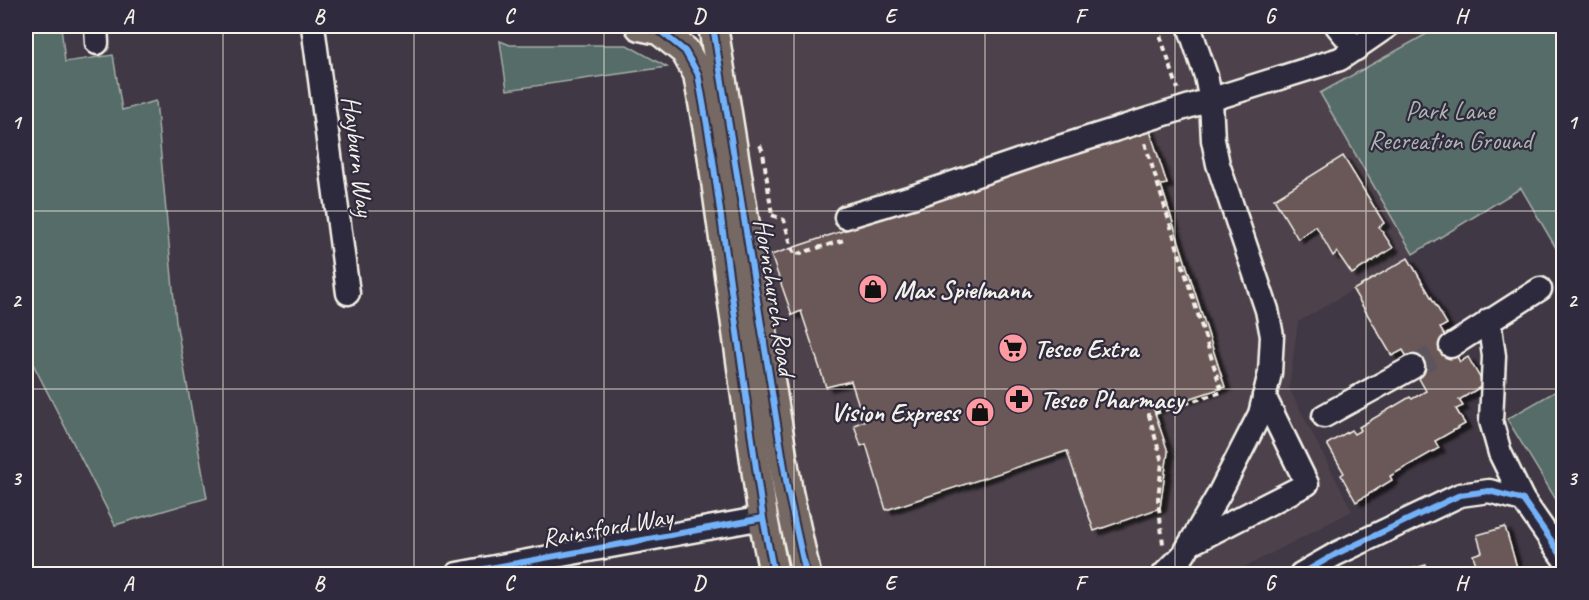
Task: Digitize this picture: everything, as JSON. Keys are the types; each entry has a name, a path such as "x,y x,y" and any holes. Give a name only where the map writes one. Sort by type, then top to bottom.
{"main road":[{"name":"Hornchurch Road","path":"640,26 659,30 685,51 698,74 712,153 763,518 774,574"},
{"name":"Hornchurch Road","path":"713,26 788,492 806,574"}],"street":[{"name":"Hayburn Way","path":"313,26 348,293"},
{"path":"1164,574 1184,554 1190,544 1219,494 1260,414 1270,373 1272,336 1267,310 1218,164 1206,76 1189,26"},
{"path":"1336,26 1356,49"},
{"path":"846,217 1057,147 1211,101 1340,59 1389,26"},
{"path":"1451,346 1540,289"},
{"path":"1490,320 1494,356 1491,421 1500,453 1523,500 1563,559"},
{"path":"1324,416 1413,367"},
{"path":"1190,544 1307,484 1264,396"},
{"path":"1301,574 1336,554 1460,495 1489,490 1523,500"},
{"name":"Rainsford Way","path":"458,574 763,518"}],"path":[{"path":"1157,26 1178,90"},
{"path":"1134,147 1145,143 1222,392 1149,415 1162,462 1158,499 1163,545"},
{"path":"772,215 783,220 794,255"}],"shaded area":[{"path":"723,26 1441,26 1320,93 1413,254 1298,322 1289,388 1352,511 1232,574 821,574 773,340"}],"green space":[{"path":"48,26 61,26 65,62 113,55 122,110 156,101 176,322 207,498 115,525 33,364 26,356 26,32"},
{"name":"Park Lane Recreation Ground","path":"1441,26 1563,26 1563,260 1521,188 1413,254 1320,93"},
{"path":"500,41 510,45 627,45 667,67 507,90"},
{"path":"1563,387 1563,511 1507,419"}],"building":[{"name":"Tesco Extra","path":"1149,128 1167,184 1161,185 1225,387 1154,410 1168,452 1160,508 1094,531 1067,451 886,510 866,444 861,446 854,425 864,421 851,381 826,387 801,311 792,315 771,255"},
{"path":"1343,156 1384,223 1379,227 1393,248 1352,274 1337,252 1333,256 1316,226 1298,239 1274,199"},
{"path":"1408,258 1447,324 1440,328 1460,362 1468,357 1484,385 1459,400 1463,406 1456,409 1465,424 1435,441 1439,448 1390,476 1392,480 1356,502 1341,475 1344,473 1327,444 1351,430 1354,434 1361,430 1359,427 1410,397 1412,399 1426,391 1403,350 1392,356 1353,290"},
{"path":"1505,527 1519,574 1479,574 1473,555 1482,552 1477,535"},
{"path":"1426,565 1429,574 1394,574"}],"tunnel":[{"path":"1413,367 1451,346"}],"cycle path":[{"path":"640,26 659,30 685,51 698,74 712,153 763,518 774,574"},
{"path":"713,26 788,492 806,574"},
{"path":"1301,574 1336,554 1460,495 1489,491 1523,500 1564,559"},
{"path":"457,574 763,518"}],"place":[{"name":"Max Spielmann","path":"873,289"},
{"name":"Tesco Extra","path":"1013,348"},
{"name":"Tesco Pharmacy","path":"1019,399"},
{"name":"Vision Express","path":"980,412"}]}
